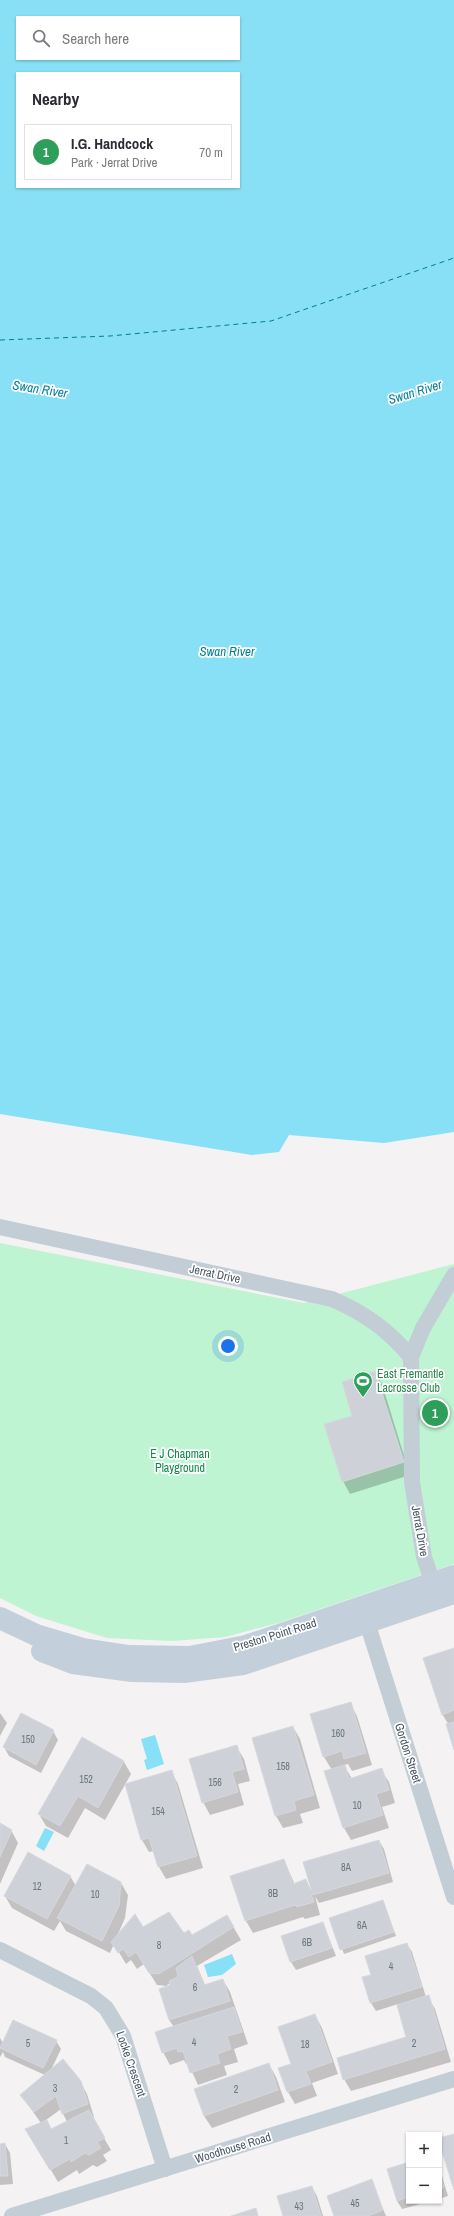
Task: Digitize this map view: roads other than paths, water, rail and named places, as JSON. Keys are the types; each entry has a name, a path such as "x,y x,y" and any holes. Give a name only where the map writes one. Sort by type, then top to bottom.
{"main road":[{"name":"Preston Point Road","path":"0,1634 73,1662 132,1671 184,1672 244,1664 365,1616 433,1583 454,1576"},
{"name":"Preston Point Road","path":"0,1618 36,1635 83,1649 129,1656 190,1657 246,1646 454,1593"}],"street":[{"name":"Jerrat Drive","path":"0,1227 332,1299 352,1307 377,1322 411,1358"},
{"name":"Jerrat Drive","path":"433,1583 424,1557 412,1482 411,1358 423,1328 454,1275"},
{"name":"Gordon Street","path":"365,1616 454,1897"},
{"name":"Locke Crescent","path":"0,1950 91,1996 106,2008 123,2036 165,2169"},
{"name":"Woodhouse Road","path":"12,2216 454,2079"}],"water":[{"name":"Swan River","path":"0,0 454,0 454,1132 384,1143 289,1135 279,1152 252,1155 0,1114"},
{"path":"155,1735 164,1764 147,1770 144,1760 147,1759 141,1739"},
{"path":"45,1828 54,1832 44,1851 36,1846"},
{"path":"232,1954 236,1964 222,1975 208,1977 204,1965"}],"place":[{"name":"East Fremantle Lacrosse Club","path":"363,1398"},
{"name":"I.G. Handcock","path":"435,1413"}],"park label":[{"name":"E J Chapman Playground","path":"180,1461"}]}
